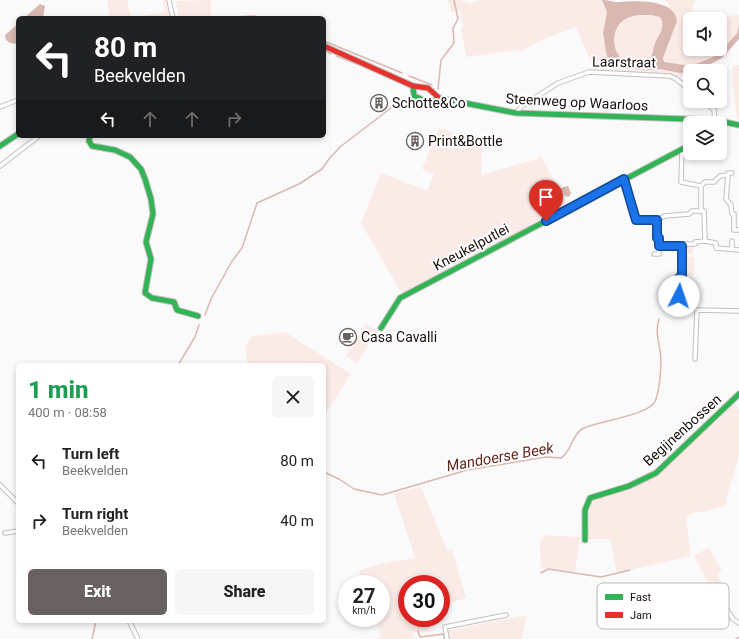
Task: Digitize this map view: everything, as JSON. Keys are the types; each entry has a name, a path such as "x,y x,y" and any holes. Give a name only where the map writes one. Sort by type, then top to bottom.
{"street":[{"path":"169,0 173,16"},
{"name":"Steenweg op Waarloos","path":"326,47 404,80 413,86 418,85 433,91 438,98"},
{"name":"Laarstraat","path":"516,113 522,106 558,82 589,72 659,75 676,78 683,84"},
{"name":"Steenweg op Waarloos","path":"413,86 414,96 430,103 438,98 516,113 683,119"},
{"path":"0,107 16,101"},
{"path":"727,123 739,125"},
{"path":"0,146 16,135"},
{"path":"0,166 36,138"},
{"path":"90,138 89,141 92,146 115,150 134,159 140,166 146,178 153,212 152,222 146,239 146,247 151,258 146,293 152,298 174,302 177,310 198,316"},
{"path":"682,150 681,182 701,186"},
{"name":"Kneukelputlei","path":"381,328 400,298 624,179 682,150"},
{"path":"705,241 704,211 701,211 701,186 705,182 714,182 720,176 732,173"},
{"path":"728,175 726,199 731,205 732,214 734,214 734,235"},
{"path":"624,179 636,220 657,220 666,216 689,214 692,212 701,211"},
{"path":"654,254 659,254 657,220"},
{"path":"734,230 739,230"},
{"path":"659,246 682,246 705,241 716,243 716,248 732,248 739,250"},
{"path":"732,241 732,248"},
{"path":"674,296 679,296 679,278 682,275 682,246"},
{"path":"695,359 697,310 739,311"},
{"name":"Begijnenbossen","path":"585,540 585,510 590,498 629,486 656,473 739,394"},
{"path":"0,486 16,501"},
{"path":"5,533 16,531"},
{"path":"729,612 733,619 739,623"},
{"path":"447,639 445,627 506,615"},
{"path":"130,623 138,639"}],"shaded area":[{"path":"107,0 127,0 131,16 110,16"},
{"path":"163,0 168,0 172,16 142,16 165,12"},
{"path":"211,0 211,16 179,16 176,1"},
{"path":"448,0 461,0 469,4 480,0 602,0 607,12 603,38 606,53 611,64 628,70 660,69 683,73 683,75 676,78 664,75 595,71 576,27 540,41 520,52 518,50 466,57 461,28 463,27 460,11 451,12"},
{"path":"602,0 618,2 637,1 663,5 675,14 677,21 663,58 664,62 683,65 683,73 659,69 647,70 616,68 610,64 606,53 603,33 607,12","holes":["639,15 660,17 662,27 652,54 647,62 637,64 627,62 621,58 614,45 614,37 619,24 627,18"]},
{"path":"664,0 695,0 692,12 683,12 683,56 716,56 696,64 683,65 666,63 663,58 674,30 668,2"},
{"path":"40,4 45,6 43,16 26,16"},
{"path":"739,14 739,26 737,33 727,45 727,17"},
{"path":"639,15 660,17 662,27 649,60 642,64 635,64 627,62 621,58 614,45 614,38 619,24 627,18"},
{"path":"16,26 16,44 10,43 6,40 5,35"},
{"path":"739,26 739,39 727,52 727,45 737,33"},
{"path":"716,56 724,56 710,64 696,64"},
{"path":"733,65 739,65 739,120 737,119 732,78"},
{"path":"439,128 482,142 481,175 537,159 540,155 569,207 406,293 401,292 361,223 381,173 427,191 434,174 422,169"},
{"path":"568,186 571,193 569,197 565,196 561,189"},
{"path":"686,246 693,246 693,254 683,254 683,248"},
{"path":"685,257 694,257 694,275 684,275"},
{"path":"366,324 377,331 357,363 346,356"},
{"path":"285,332 351,374 326,413 326,363 248,363 246,346 253,336"},
{"path":"733,403 739,410 739,456 727,496 726,506 688,515 686,519 691,556 617,573 610,539 588,539 590,500 630,486 669,464"},
{"path":"421,487 448,552 452,549 466,598 450,603 450,575 398,575 398,627 428,627 429,631 412,632 414,639 375,639 381,637 378,627 390,627 390,575 360,575 359,570 389,562 415,558 394,493"},
{"path":"544,535 580,537 575,572 541,568 540,544"},
{"path":"709,548 722,571 717,574 722,583 708,583 694,555"},
{"path":"527,615 522,639 448,639 446,631"}],"waterway":[{"path":"438,89 441,60 454,43 453,28 458,19 454,0"},
{"path":"326,42 402,73"},
{"path":"326,51 331,54"},
{"path":"336,56 357,64"},
{"path":"409,76 432,85"},
{"path":"205,315 211,299 232,261 242,248 257,203 299,184 322,169 340,147 400,101"},
{"name":"Mandoerse Beek","path":"326,473 339,479 354,489 382,495 467,470 546,457 561,458 565,455 578,432 582,429 631,415 649,408 654,403 656,400 661,371 661,356 657,330 659,319"},
{"path":"179,363 195,337 199,325"},
{"path":"541,573 548,569 601,577 630,570"},
{"path":"92,639 96,623"},
{"path":"418,631 420,637 444,634 444,639"}],"traffic: fast":[{"path":"413,86 414,96 430,103 439,98 516,113 715,120 739,125"},
{"path":"0,146 16,135"},
{"path":"90,138 89,141 92,146 115,150 130,157 141,169 145,179 151,199 153,214 146,242 151,259 145,293 152,298 174,302 177,310 198,316"},
{"path":"381,328 400,298 683,149"},
{"path":"585,540 585,510 590,498 629,486 656,473 739,394"}],"traffic: jam":[{"path":"326,47 413,86 428,88 439,98"}],"place":[{"name":"Schotte&Co","path":"379,103"},
{"name":"Print&Bottle","path":"415,141"},
{"name":"Casa Cavalli","path":"348,337"}],"route":[{"path":"546,221 624,179 636,220 657,220 657,238 659,238 659,246 682,246 682,275 679,278 679,296"}]}
